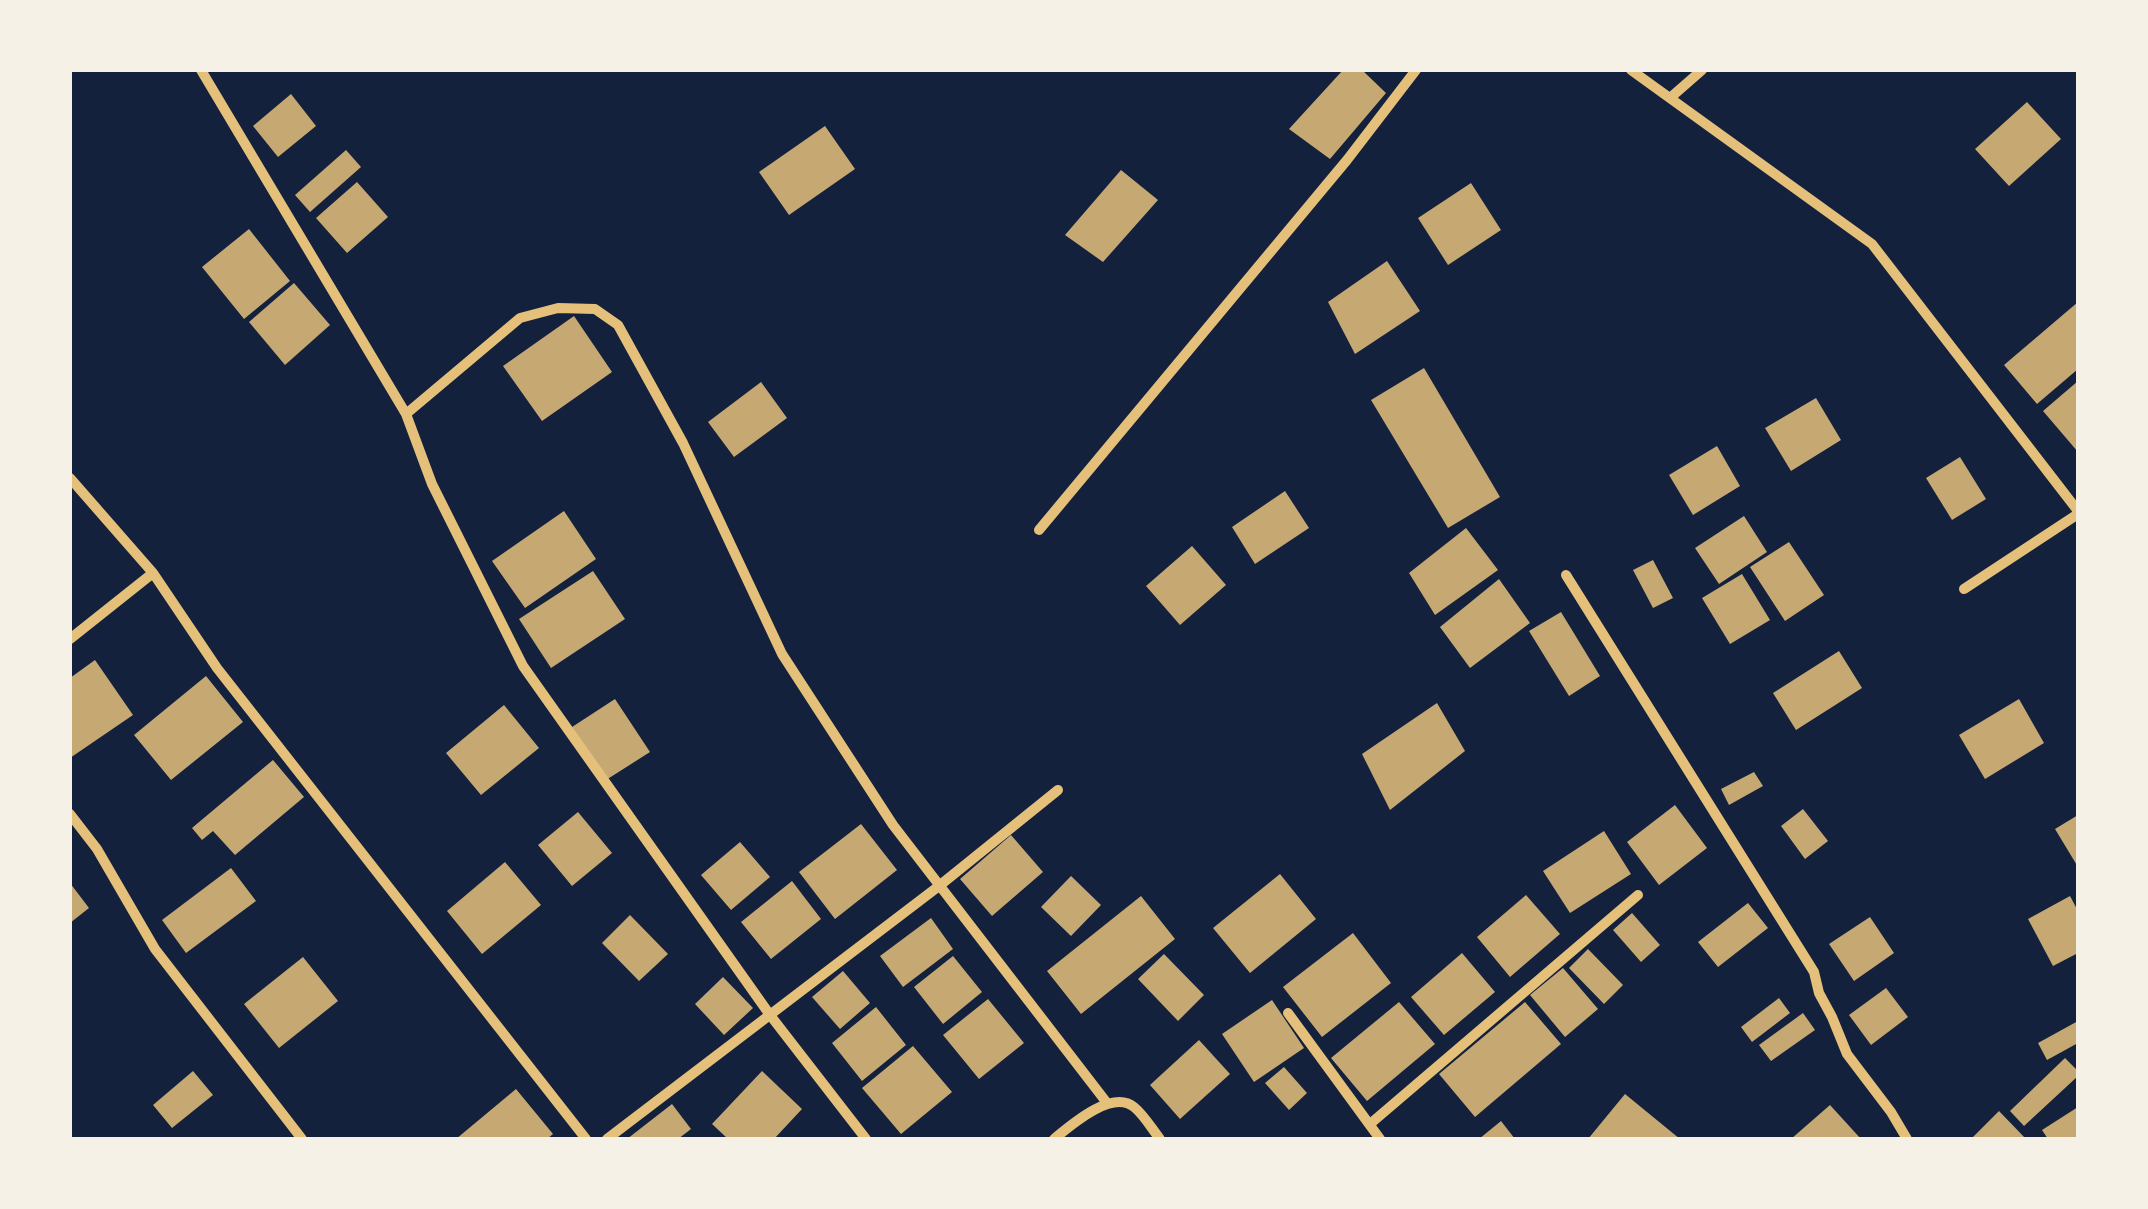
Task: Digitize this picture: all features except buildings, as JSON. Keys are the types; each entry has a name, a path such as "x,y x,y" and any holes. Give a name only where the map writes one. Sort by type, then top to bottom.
{"street":[{"path":"201,70 406,414 432,484 523,666 770,1015 866,1139"},
{"path":"1039,530 1416,70"},
{"path":"1631,70 1872,244 2078,513 1964,589"},
{"path":"1670,98 1702,70"},
{"path":"406,414 520,318 558,308 595,309 618,325 682,442 782,654 893,825 1106,1104"},
{"path":"70,478 153,573 217,668 586,1139"},
{"path":"70,639 153,573"},
{"path":"1566,575 1814,972 1819,993 1847,1054 1908,1139"},
{"path":"607,1139 939,886 1058,790"},
{"path":"70,814 98,849 154,949 302,1139"},
{"path":"1370,1124 1638,895"},
{"path":"1288,1013 1380,1139"},
{"path":"1054,1139 1106,1104 1121,1100 1133,1106 1160,1139"}]}
